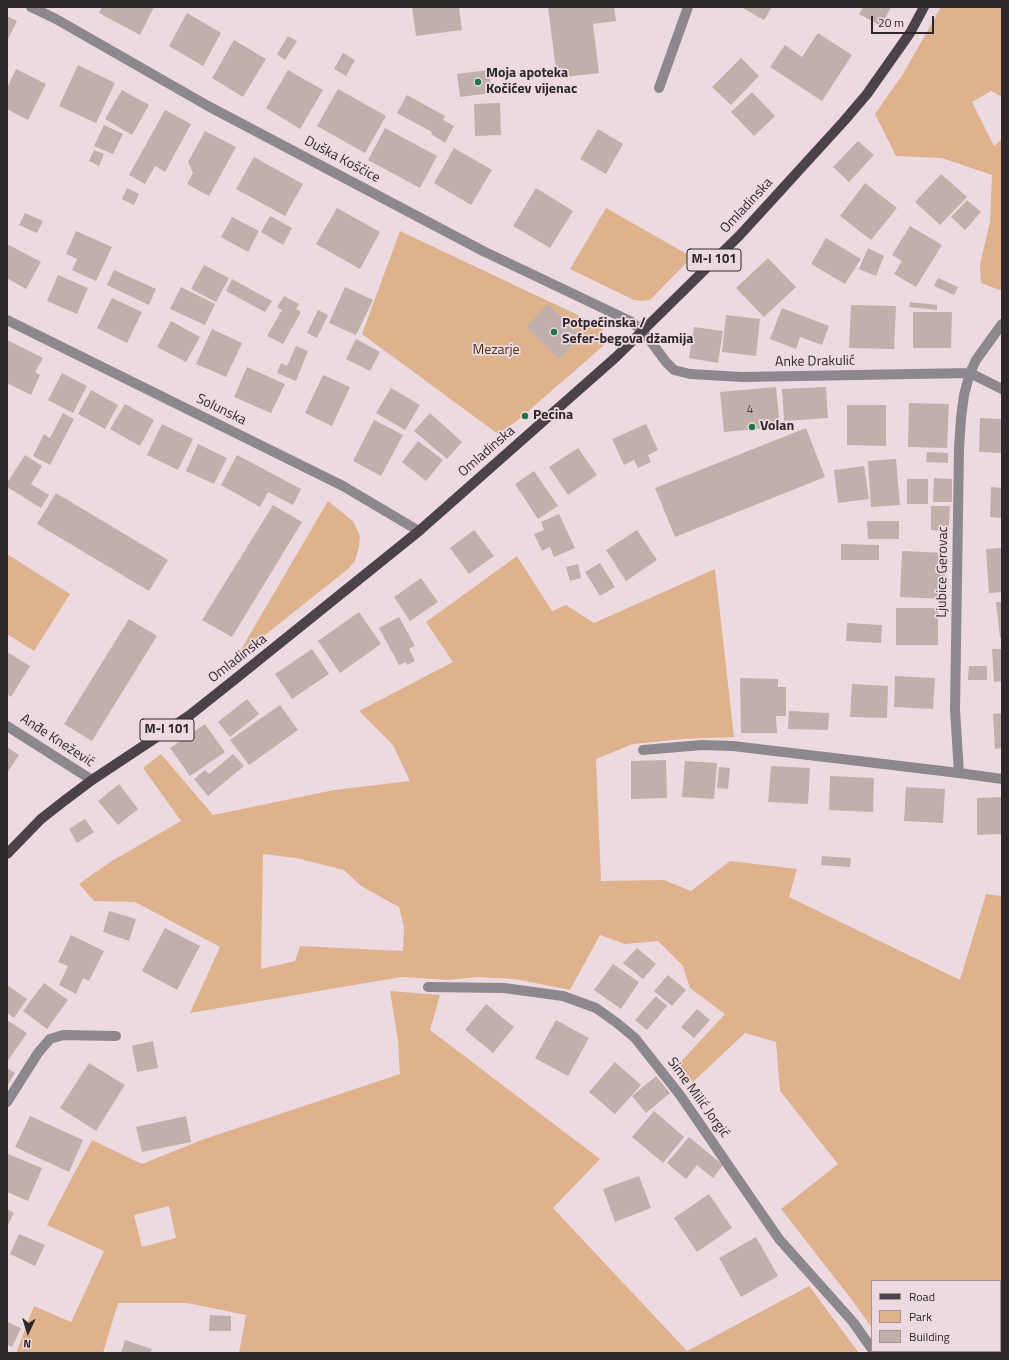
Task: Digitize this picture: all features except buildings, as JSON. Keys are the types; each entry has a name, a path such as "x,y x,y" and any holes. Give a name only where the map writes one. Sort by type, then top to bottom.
{"main road":[{"name":"Omladinska","path":"7,854 42,819 92,780 196,710 419,531 616,358 740,234 844,121 871,88 910,33 924,7"}],"street":[{"name":"Duška Koščice","path":"31,7 56,19 208,106 483,250 630,321 643,331"},
{"path":"659,88 688,7"},
{"name":"Solunska","path":"7,320 343,486 419,531"},
{"name":"Ljubice Gerovac","path":"959,772 956,703 959,448 964,396 970,373 976,360 1002,324"},
{"name":"Anke Drakulić","path":"643,331 666,362 674,370 690,374 772,377 970,373 1002,389"},
{"name":"Anđe Knežević","path":"7,726 92,780"},
{"path":"643,750 702,745 733,746 959,772 1002,779"},
{"name":"Sime Milić Jorgić","path":"428,987 504,988 563,996 596,1008 617,1023 635,1038 680,1095 779,1239 853,1322 871,1348"},
{"path":"7,1102 38,1053 50,1039 63,1035 116,1036"}],"green space":[{"path":"941,7 1002,7 1002,97 991,91 972,102 994,146 1002,139 1002,291 981,283 980,264 990,222 992,175 942,158 896,156 875,114 903,74"},
{"path":"606,208 692,257 650,300 634,300 570,269"},
{"name":"Mezarje","path":"400,231 601,326 606,341 602,347 518,420 498,434 362,334"},
{"path":"328,501 353,521 360,536 355,561 348,569 236,658"},
{"path":"7,554 70,594 34,651 7,634"},
{"path":"517,556 552,611 566,605 594,623 715,569 734,737 683,739 633,744 596,759 601,881 664,880 691,891 730,861 797,869 789,897 960,980 986,894 1002,896 1002,1353 889,1352 1001,1352 1001,1280 871,1280 871,1327 781,1209 838,1164 780,1091 776,1042 745,1033 693,1082 677,1066 725,1014 690,988 683,966 658,941 625,944 600,935 570,990 515,979 478,977 449,980 401,977 190,1013 220,947 135,902 94,901 79,884 110,862 181,821 143,768 161,754 213,815 334,790 410,781 393,745 359,711 453,662 426,622","holes":["263,854 296,858 344,870 361,886 399,907 404,927 403,951 300,946 295,961 261,969"]},
{"path":"390,991 440,995 430,1030 600,1159 553,1208 687,1351 809,1286 859,1353 239,1353 246,1315 187,1303 118,1303 103,1353 16,1353 34,1306 71,1322 104,1251 47,1225 92,1140 142,1164 204,1139 400,1074 398,1041","holes":["169,1206 176,1238 142,1247 134,1215"]}],"place":[{"name":"Moja apoteka Kočićev vijenac","path":"478,82"},
{"name":"Potpećinska / Sefer-begova džamija","path":"554,332"},
{"name":"Pecina","path":"525,416"},
{"name":"Volan","path":"752,427"}]}
